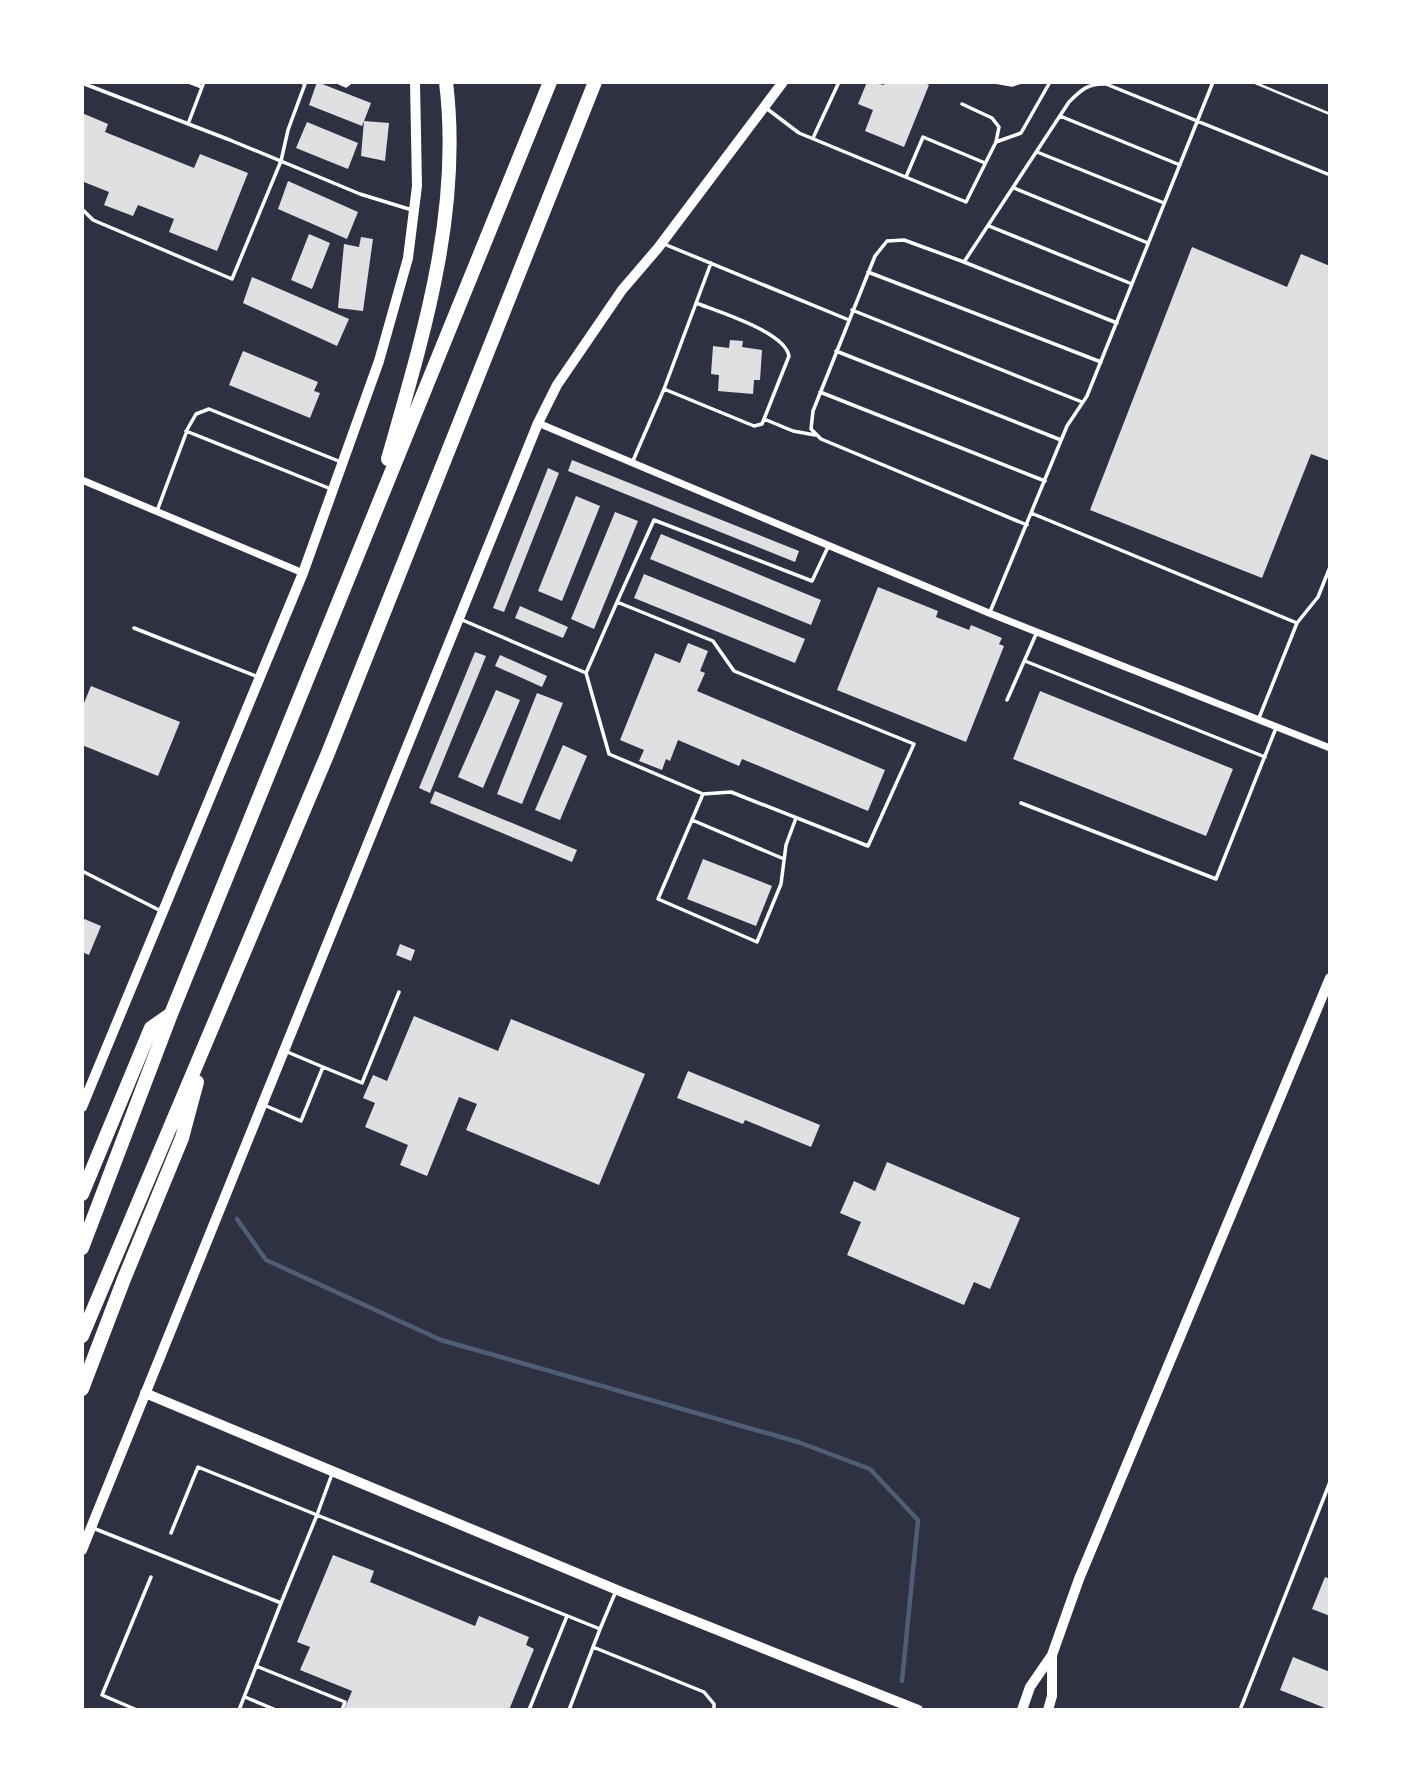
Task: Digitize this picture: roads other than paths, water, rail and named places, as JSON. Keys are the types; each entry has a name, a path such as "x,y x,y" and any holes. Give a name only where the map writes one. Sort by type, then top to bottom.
{"highway":[{"path":"371,519 429,315 440,263 447,196 446,82"},
{"path":"82,1248 170,1014 550,82"},
{"path":"82,1336 328,752 595,82"},
{"path":"82,1194 151,1028 170,1014"},
{"path":"82,1389 182,1138 211,1030"}],"main road":[{"path":"82,1107 303,573 394,314 408,258 417,186 415,82"},
{"path":"82,1550 538,423 557,385 622,290 662,243 783,82"}],"street":[{"path":"538,423 989,613 1330,748"},
{"path":"82,480 303,573"},
{"path":"1022,1710 1030,1687 1052,1654 1084,1566 1330,978"},
{"path":"145,1393 617,1589 918,1710"},
{"path":"1048,1710 1052,1696 1052,1654"},
{"path":"1030,1687 1030,1710"}],"lane":[{"path":"188,124 203,85 189,82"},
{"path":"82,209 93,220 232,279 281,161 288,130 305,84 301,82"},
{"path":"337,82 346,86 351,82"},
{"path":"813,138 839,82"},
{"path":"995,82 1002,85 1021,82"},
{"path":"996,142 1021,133 1050,82"},
{"path":"989,613 1067,426 1101,362 1213,82"},
{"path":"82,83 360,194 414,210"},
{"path":"964,262 1060,116 1082,89 1094,83 1106,84 1330,175"},
{"path":"765,107 799,133 966,202 996,142 999,127 992,118 962,104"},
{"path":"1060,116 1180,165"},
{"path":"906,177 923,137 985,163"},
{"path":"1037,152 1164,203"},
{"path":"1014,188 1149,244"},
{"path":"989,226 1132,284"},
{"path":"816,435 811,429 811,417 852,310 883,245 895,239 964,262 1116,323"},
{"path":"662,243 849,320"},
{"path":"632,463 664,389 711,263"},
{"path":"868,272 1101,362"},
{"path":"664,389 754,426 762,424 789,356 788,348 779,340 751,325 696,303"},
{"path":"852,310 1082,402"},
{"path":"836,351 1061,440"},
{"path":"820,393 1045,481"},
{"path":"157,511 186,431 196,414 209,409 343,463"},
{"path":"764,419 793,431 816,435 1027,526"},
{"path":"186,431 333,490"},
{"path":"1031,513 1297,623"},
{"path":"617,602 713,641 734,671 914,744 868,846 731,792 703,794 609,754 586,673 617,602 654,520 812,581 828,545"},
{"path":"1259,719 1297,623 1318,597 1330,567"},
{"path":"458,619 586,673"},
{"path":"134,628 260,678"},
{"path":"1007,700 1037,632"},
{"path":"1025,661 1265,757"},
{"path":"1021,803 1216,879 1277,726"},
{"path":"703,794 658,899 757,942 781,884 783,859 796,818"},
{"path":"692,820 783,859"},
{"path":"82,871 163,912"},
{"path":"284,1050 362,1083 400,992"},
{"path":"262,1104 301,1121 323,1067"},
{"path":"171,1533 198,1467 600,1629"},
{"path":"240,1710 333,1472"},
{"path":"1240,1710 1330,1482"},
{"path":"91,1527 281,1603"},
{"path":"137,1710 102,1695 151,1577"},
{"path":"569,1710 617,1589"},
{"path":"529,1710 567,1615"},
{"path":"593,1647 704,1692 720,1710"},
{"path":"256,1666 345,1702 342,1710"},
{"path":"245,1697 276,1710"},
{"path":"713,1710 714,1704"}],"waterway":[{"path":"237,1219 266,1260 441,1340 798,1442 870,1469 918,1520 902,1681"}]}
